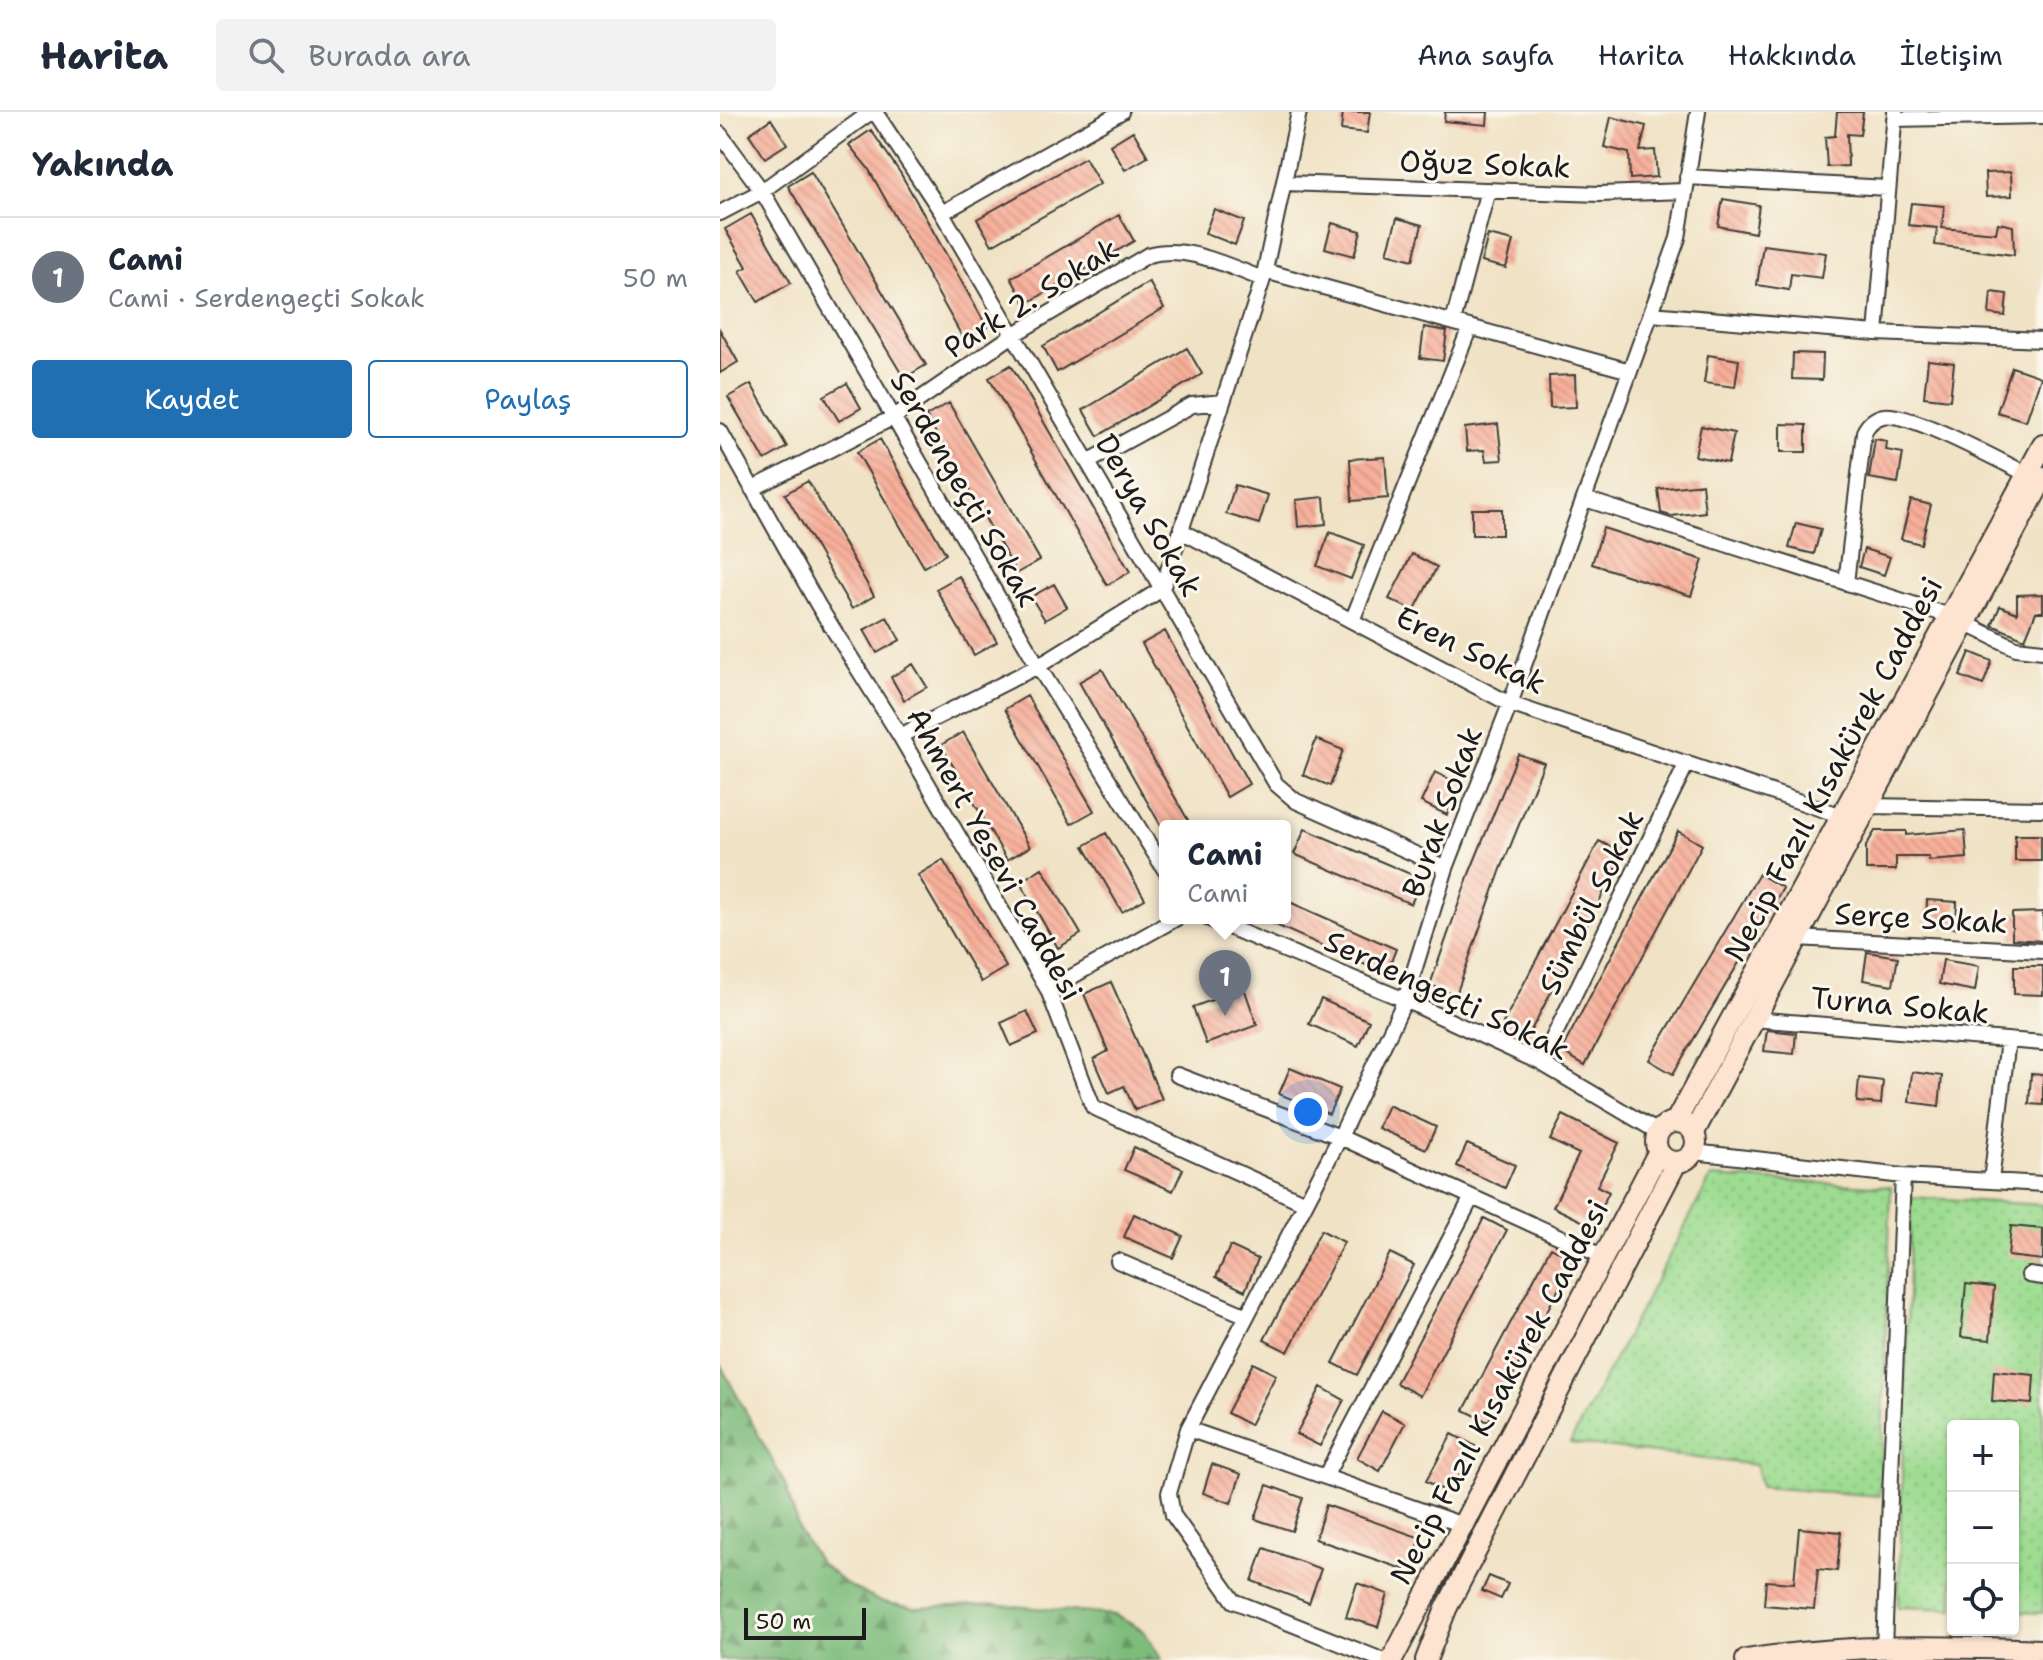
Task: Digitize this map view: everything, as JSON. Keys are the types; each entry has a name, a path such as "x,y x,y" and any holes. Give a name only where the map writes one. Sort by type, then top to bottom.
{"street":[{"path":"720,213 762,191 873,112"},
{"name":"Derya Sokak","path":"873,112 942,213 1282,791 1296,801 1446,868"},
{"path":"942,213 1121,112"},
{"path":"900,736 1038,666 1162,589 1264,275 1299,112"},
{"name":"Burak Sokak","path":"1382,1660 1234,1601 1169,1504 1169,1493 1188,1429 1340,1137 1405,1000 1446,868 1510,704 1678,238 1698,112"},
{"path":"1876,333 1895,116 2043,116"},
{"name":"Serdengeçti Sokak","path":"720,134 762,191 1038,666 1159,860"},
{"name":"Oğuz Sokak","path":"1284,183 1600,194 1686,184 1888,188"},
{"path":"1453,322 1488,190"},
{"name":"Park 2. Sokak","path":"752,489 894,417 1013,335 1158,252 1188,253 1630,371"},
{"path":"1651,314 1876,333 2043,340"},
{"path":"1352,621 1470,327"},
{"path":"1088,462 1192,405 1223,402"},
{"path":"1846,583 1864,432 1877,418 1889,416 1923,425 2036,486"},
{"name":"Ahmert Yesevi Caddesi","path":"720,431 818,605 900,736 1048,990 1093,1107 1305,1203"},
{"name":"Necip Fazıl Kısakürek Caddesi","path":"1434,1655 1446,1609 1676,1142 1842,816 2036,486 2043,445"},
{"path":"1585,499 1957,620 2016,648 2043,651"},
{"name":"Eren Sokak","path":"1181,531 1510,704 1842,816"},
{"name":"Necip Fazıl Kısakürek Caddesi","path":"1392,1660 1604,1257 1753,1019 1866,806 1957,620"},
{"name":"Sümbül Sokak","path":"1541,1063 1687,763"},
{"path":"1866,806 2043,809"},
{"path":"1048,990 1166,924"},
{"name":"Serdengeçti Sokak","path":"1221,924 1405,1000 1541,1063 1676,1142"},
{"name":"Serçe Sokak","path":"1796,938 2043,951"},
{"name":"Turna Sokak","path":"1753,1019 2043,1043"},
{"path":"1991,1181 2008,1040"},
{"path":"1177,1075 1340,1137 1604,1257"},
{"path":"1676,1142 1903,1176 2043,1184"},
{"path":"1884,1648 1903,1176"},
{"path":"1325,1477 1472,1197"},
{"path":"1118,1261 1247,1316"},
{"path":"1188,1429 1463,1525"},
{"path":"1746,1660 1787,1653 1884,1648 2043,1650"}],"green space":[{"path":"1711,1177 1891,1187 1880,1496 1761,1487 1756,1465 1570,1443"},
{"path":"1911,1197 2043,1205 2043,1613 2019,1612 2019,1420 1947,1420 1947,1609 1898,1607"},
{"path":"720,1364 785,1484 800,1533 819,1562 847,1585 879,1601 914,1608 992,1604 1115,1615 1144,1631 1162,1660 720,1660"}],"building":[{"path":"1343,112 1370,112 1367,133 1341,130"},
{"path":"1445,112 1488,112 1487,125 1444,121"},
{"path":"1837,112 1863,112 1860,135 1847,134 1848,166 1827,167 1825,137 1835,136"},
{"path":"1611,117 1646,126 1640,151 1655,150 1657,177 1630,179 1629,153 1604,147"},
{"path":"771,119 787,144 765,158 749,134"},
{"path":"871,130 901,174 987,327 964,340 868,168 849,145"},
{"path":"1133,131 1148,157 1125,170 1110,145"},
{"path":"1085,158 1100,184 992,245 977,219"},
{"path":"811,172 926,365 904,378 788,186"},
{"path":"2011,172 2012,196 1986,197 1985,173"},
{"path":"1723,199 1759,205 1755,233 1718,226"},
{"path":"1911,203 1944,206 1942,228 1996,233 1998,223 2013,226 2014,255 1935,245 1937,228 1908,225"},
{"path":"1214,209 1244,221 1235,245 1205,233"},
{"path":"751,214 791,283 758,302 740,271 747,267 725,229"},
{"path":"1119,215 1134,241 1026,304 1011,278"},
{"path":"1397,218 1422,225 1413,260 1387,253"},
{"path":"1332,223 1361,231 1354,256 1325,248"},
{"path":"1488,235 1513,241 1506,268 1481,262"},
{"path":"1763,245 1826,253 1822,278 1791,274 1789,290 1757,285"},
{"path":"1149,282 1164,308 1057,372 1043,346"},
{"path":"1991,292 2007,294 2005,316 1989,314"},
{"path":"1424,327 1447,331 1443,361 1420,358"},
{"path":"720,330 738,362 720,373"},
{"path":"1187,348 1202,374 1098,436 1083,410"},
{"path":"1793,353 1823,354 1822,380 1792,379"},
{"path":"1708,355 1739,360 1735,387 1704,383"},
{"path":"1928,360 1954,363 1950,400 1924,397"},
{"path":"1011,365 1130,572 1107,585 989,378"},
{"path":"2012,367 2041,377 2026,421 1997,412"},
{"path":"1575,375 1576,407 1550,408 1549,376"},
{"path":"847,383 861,408 839,421 824,396"},
{"path":"751,384 787,447 765,460 728,397"},
{"path":"949,403 1040,560 1017,573 926,416"},
{"path":"1498,424 1502,460 1486,461 1484,450 1467,451 1465,428"},
{"path":"1781,424 1806,425 1806,452 1781,452"},
{"path":"1701,426 1734,433 1728,463 1695,456"},
{"path":"880,439 946,554 924,567 857,452"},
{"path":"1875,439 1887,441 1886,450 1903,453 1898,483 1869,478"},
{"path":"1385,457 1388,498 1352,501 1350,459"},
{"path":"808,481 874,596 852,609 785,494"},
{"path":"1702,484 1705,512 1671,516 1661,513 1658,489"},
{"path":"1235,485 1268,495 1259,524 1226,514"},
{"path":"1324,497 1326,524 1298,527 1296,500"},
{"path":"1911,500 1931,505 1921,544 1901,539"},
{"path":"1472,509 1502,509 1502,535 1472,535"},
{"path":"1796,523 1821,529 1814,554 1789,548"},
{"path":"1603,528 1703,560 1691,596 1592,564"},
{"path":"1330,532 1364,545 1351,579 1317,566"},
{"path":"1864,549 1890,557 1884,575 1859,567"},
{"path":"1412,554 1437,567 1414,611 1389,599"},
{"path":"959,576 997,642 974,655 936,589"},
{"path":"1054,584 1067,607 1045,620 1031,597"},
{"path":"2043,594 2043,612 2036,612 2025,639 1992,625 2000,606 2017,613 2017,595"},
{"path":"887,617 900,640 877,653 864,630"},
{"path":"1165,631 1249,784 1227,797 1142,644"},
{"path":"1970,652 1992,661 1983,685 1960,676"},
{"path":"913,664 927,687 904,700 891,677"},
{"path":"1102,669 1188,820 1159,820 1159,822 1079,682"},
{"path":"1027,696 1094,811 1071,824 1005,709"},
{"path":"963,732 1030,847 1007,860 941,745"},
{"path":"1316,739 1343,750 1330,786 1303,775"},
{"path":"1518,754 1544,763 1501,869 1456,995 1430,985 1469,874"},
{"path":"1435,772 1461,785 1447,815 1421,802"},
{"path":"1305,829 1422,879 1411,904 1294,854"},
{"path":"1965,830 1967,858 1929,861 1929,857 1896,857 1896,870 1866,870 1866,846 1875,831 1906,831 1906,835"},
{"path":"1678,831 1702,845 1585,1065 1561,1051"},
{"path":"1106,833 1145,899 1122,912 1084,846"},
{"path":"2015,835 2041,835 2041,861 2015,861"},
{"path":"1599,841 1624,854 1528,1036 1503,1023"},
{"path":"943,860 1006,967 981,982 918,875"},
{"path":"1042,868 1081,934 1058,948 1020,882"},
{"path":"1759,874 1783,888 1673,1074 1649,1060"},
{"path":"1927,900 1957,902 1956,928 1926,926"},
{"path":"1291,903 1396,949 1386,974 1274,924 1291,924"},
{"path":"2043,912 2043,941 2012,939 2012,913"},
{"path":"1867,952 1898,957 1893,985 1863,980"},
{"path":"1943,960 1979,966 1975,991 1939,984"},
{"path":"2014,966 2043,966 2043,995 2014,994"},
{"path":"1111,982 1162,1099 1135,1110 1124,1086 1109,1093 1094,1059 1108,1051 1084,994"},
{"path":"1244,988 1257,1025 1206,1044 1193,1007"},
{"path":"1321,999 1369,1021 1358,1046 1309,1024"},
{"path":"1027,1011 1038,1034 1011,1046 1001,1023"},
{"path":"1767,1030 1796,1033 1794,1054 1764,1051"},
{"path":"1290,1068 1340,1089 1329,1114 1279,1094"},
{"path":"1912,1072 1942,1076 1939,1106 1909,1102"},
{"path":"2031,1074 2043,1075 2043,1105 2029,1104"},
{"path":"1859,1078 1883,1081 1881,1104 1857,1102"},
{"path":"1388,1105 1436,1127 1426,1149 1378,1128"},
{"path":"1563,1115 1619,1143 1597,1186 1609,1192 1592,1226 1553,1207 1579,1154 1550,1140"},
{"path":"1467,1144 1515,1165 1505,1188 1457,1166"},
{"path":"1134,1147 1183,1169 1173,1191 1124,1170"},
{"path":"1134,1214 1183,1236 1173,1258 1124,1237"},
{"path":"1484,1218 1507,1230 1420,1396 1396,1383"},
{"path":"2011,1226 2043,1229 2043,1260 2008,1256"},
{"path":"1321,1230 1344,1242 1288,1352 1264,1340"},
{"path":"1230,1246 1258,1259 1245,1291 1216,1277"},
{"path":"1551,1247 1574,1260 1488,1422 1464,1410"},
{"path":"1390,1253 1414,1265 1357,1375 1333,1363"},
{"path":"1966,1284 1994,1287 1990,1340 1961,1337"},
{"path":"1253,1363 1276,1375 1250,1425 1227,1413"},
{"path":"1994,1371 2034,1375 2032,1404 1992,1401"},
{"path":"1321,1387 1344,1400 1320,1446 1296,1434"},
{"path":"1382,1411 1405,1423 1380,1471 1357,1458"},
{"path":"1452,1434 1475,1446 1450,1494 1426,1481"},
{"path":"1212,1464 1241,1474 1231,1503 1203,1493"},
{"path":"1267,1485 1303,1498 1292,1531 1255,1519"},
{"path":"1326,1505 1421,1538 1409,1571 1315,1539"},
{"path":"1799,1528 1841,1532 1837,1571 1818,1569 1814,1609 1764,1605 1766,1581 1794,1583"},
{"path":"1264,1548 1321,1569 1309,1603 1252,1581"},
{"path":"1489,1576 1508,1584 1501,1599 1482,1591"},
{"path":"1357,1583 1388,1594 1378,1627 1346,1617"}],"place":[{"name":"Cami","path":"1225,1016"}]}
